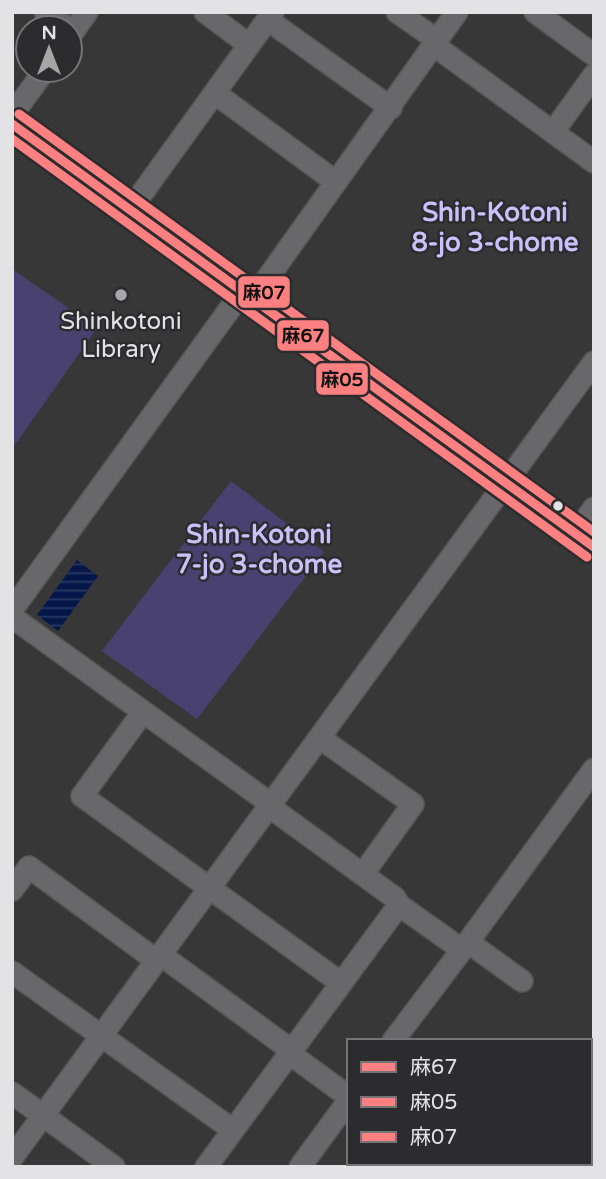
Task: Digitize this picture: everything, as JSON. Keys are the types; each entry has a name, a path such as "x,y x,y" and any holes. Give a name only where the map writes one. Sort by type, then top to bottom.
{"main road":[{"path":"12,124 584,540"}],"street":[{"path":"205,12 249,44"},
{"path":"397,12 594,162"},
{"path":"12,610 247,296 337,183 457,12"},
{"path":"535,12 594,55"},
{"path":"130,211 271,16 391,108"},
{"path":"553,132 594,75"},
{"path":"12,115 35,84"},
{"path":"216,94 337,183"},
{"path":"12,1158 594,362"},
{"path":"584,540 594,508"},
{"path":"12,617 271,804 278,813 395,898 398,905 522,981"},
{"path":"143,712 82,796 341,983"},
{"path":"320,738 413,804 363,874"},
{"path":"395,1039 594,769"},
{"path":"12,890 29,867 290,1052 347,1096"},
{"path":"206,1167 398,905"},
{"path":"12,972 233,1130"},
{"path":"12,1093 114,1167"},
{"path":"300,1167 347,1101"}],"shaded area":[{"path":"12,269 97,328 12,449"},
{"path":"231,481 324,552 197,719 102,651"}],"water":[{"path":"77,560 98,576 58,631 37,615"}],"transit line":[{"name":"麻07","path":"19,114 594,532"},
{"name":"麻67","path":"12,124 594,547"},
{"name":"麻05","path":"12,139 587,557"}],"place":[{"name":"Shinkotoni Library","path":"121,295"}],"district":[{"name":"Shin-Kotoni 8-jo 3-chome","path":"495,227"},
{"name":"Shin-Kotoni 7-jo 3-chome","path":"259,549"}]}
